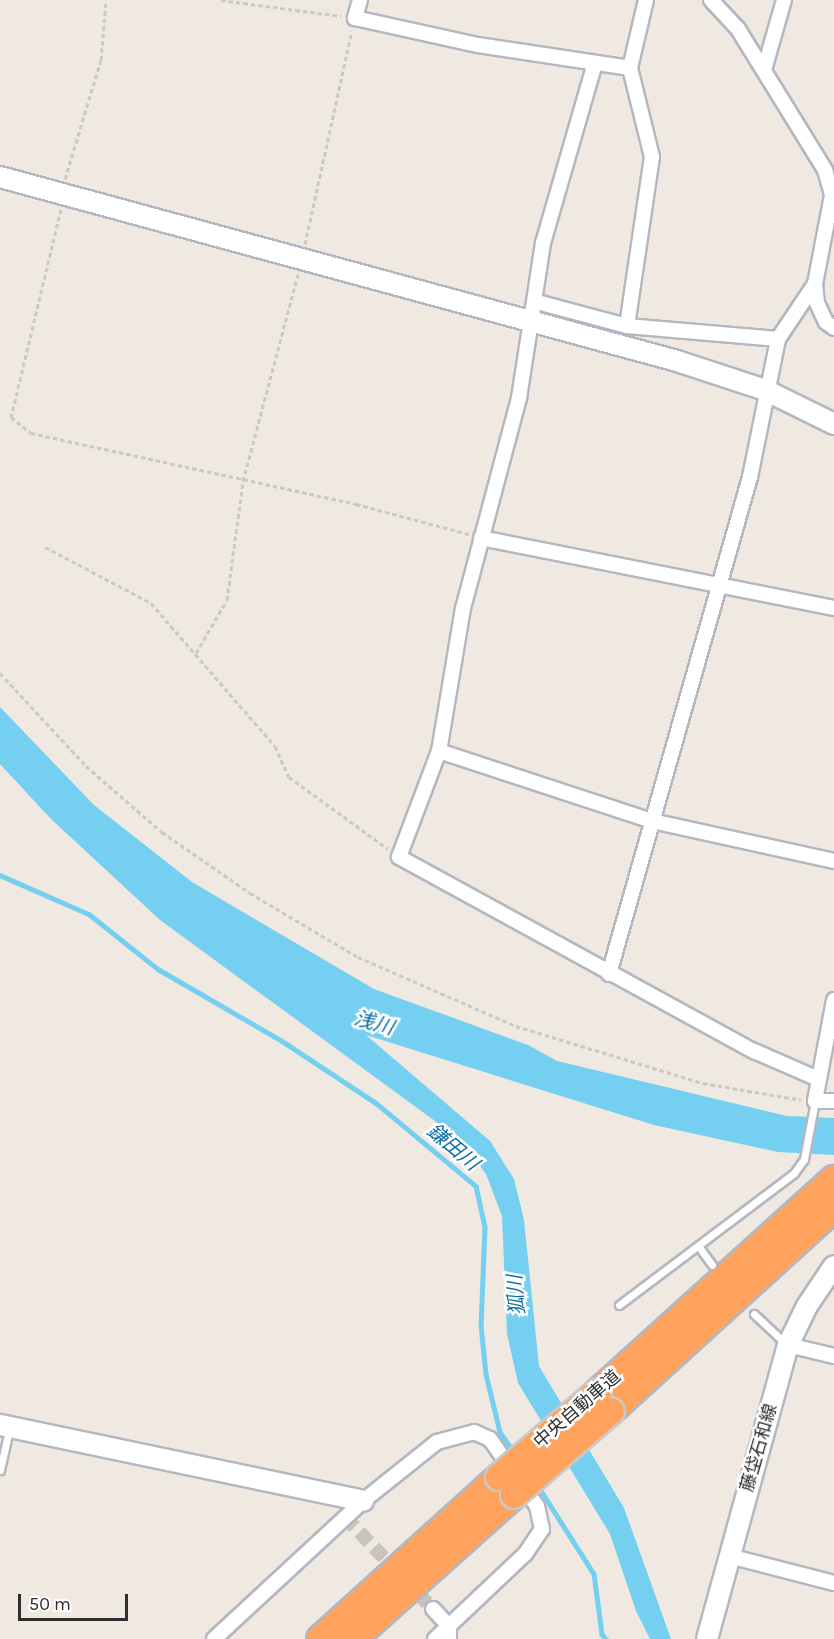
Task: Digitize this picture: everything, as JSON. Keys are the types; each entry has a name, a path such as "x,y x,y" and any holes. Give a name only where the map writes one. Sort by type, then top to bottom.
{"highway":[{"name":"中央自動車道","path":"604,1402 834,1179"},
{"name":"中央自動車道","path":"320,1639 507,1486 834,1208"},
{"name":"中央自動車道","path":"353,1639 507,1486"}],"street":[{"path":"360,0 355,18 478,45 630,68"},
{"path":"627,326 652,157 630,68 646,0"},
{"path":"711,0 738,29 813,145 833,195 815,284 817,303 826,322 834,328"},
{"path":"764,70 784,0"},
{"path":"595,63 543,243 534,323 519,398 463,608 439,751 399,857 609,974 754,1051 816,1078"},
{"path":"0,177 302,258 765,390 834,424"},
{"path":"609,974 750,477 765,390 778,339 815,284"},
{"path":"537,302 627,326 778,339"},
{"path":"480,538 834,608"},
{"path":"439,751 652,821 834,861"},
{"path":"834,1000 816,1078 813,1106 834,1101"},
{"name":"藤垈石和線","path":"707,1639 788,1345 807,1306 834,1266"},
{"path":"788,1345 834,1356"},
{"path":"5,1426 363,1501"},
{"path":"214,1639 363,1501 437,1442 474,1432 490,1439 537,1506 542,1529 525,1554 449,1633 435,1639"},
{"path":"729,1556 834,1583"},
{"path":"433,1609 449,1633"}],"lane":[{"path":"619,1305 699,1247 794,1173 804,1159 813,1106"},
{"path":"699,1247 712,1265"},
{"path":"754,1314 788,1345"},
{"path":"0,1470 5,1426"}],"path":[{"path":"106,0 100,60 73,141 64,194 11,417 31,433 424,520 480,538"},
{"path":"196,653 227,600 243,481 302,258 355,18 221,0"},
{"path":"45,547 151,603 275,746 289,777 399,857"},
{"path":"0,672 86,766 162,832 250,894 358,957 516,1026 630,1062 813,1106"}],"water":[{"path":"0,707 94,805 192,882 374,989 528,1045 557,1061 787,1116 834,1118 834,1155 778,1152 654,1125 366,1035 490,1141 514,1179 524,1220 539,1366 624,1508 671,1639 650,1639 636,1611 610,1534 518,1383 507,1334 502,1216 486,1174 461,1140 160,920 51,819 0,764"}],"waterway":[{"name":"鎌田川","path":"0,875 89,914 158,969 282,1041 376,1103 476,1186 485,1227 481,1325 486,1374 500,1432 514,1452"},
{"name":"鎌田川","path":"538,1486 594,1574 602,1634 606,1639"}],"tunnel":[{"path":"345,1517 433,1609"}],"water label":[{"name":"浅川","path":"374,1023"},
{"name":"狐川","path":"516,1295"}]}
